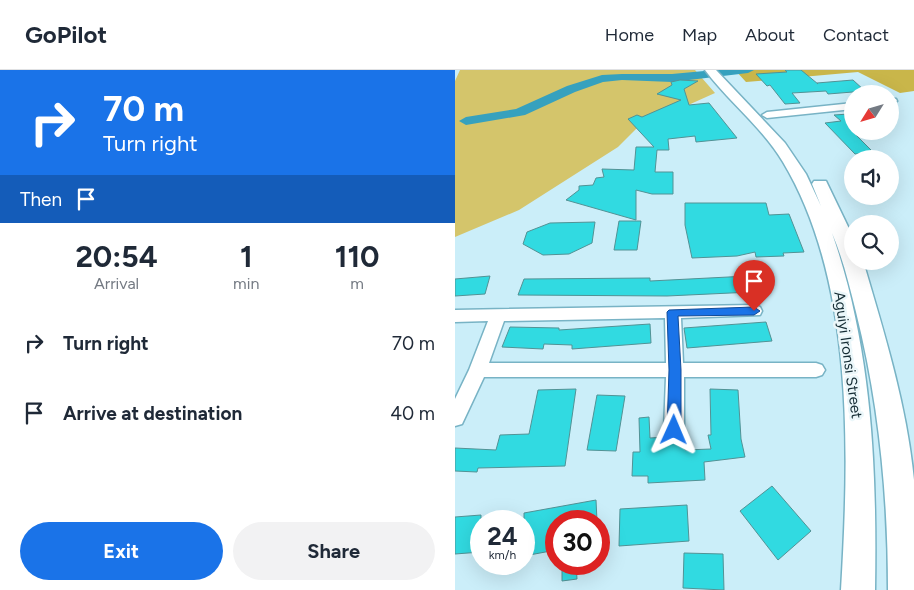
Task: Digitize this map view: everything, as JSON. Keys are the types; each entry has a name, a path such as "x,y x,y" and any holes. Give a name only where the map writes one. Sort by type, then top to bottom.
{"main road":[{"name":"Aguiyi Ironsi Street","path":"718,74 767,115 791,140 814,173 844,238"},
{"name":"Aguiyi Ironsi Street","path":"718,74 778,144 797,172 816,210 830,248 845,313 856,400 861,520 858,590"},
{"name":"Aguiyi Ironsi Street","path":"856,270 877,348 897,458 904,531 905,590"}],"street":[{"path":"767,115 844,107"},
{"path":"455,316 754,311"},
{"path":"673,312 675,370 674,430"},
{"path":"455,418 478,370 498,315"},
{"path":"478,370 816,370"}],"shaded area":[{"path":"460,70 695,70 715,93 637,128 618,147 519,210 455,237 455,81"},
{"path":"735,70 914,70 914,91 900,93 899,85 884,85 858,72 746,82"}],"building":[{"path":"785,70 801,70 818,84 853,80 858,85 844,85 844,93 828,94 826,91 792,93 800,103 785,104 770,85 767,86 756,74 787,72"},
{"path":"680,80 698,81 684,89 689,105 709,103 737,138 696,142 695,136 668,139 669,150 657,150 655,172 673,172 673,194 652,194 636,190 636,220 566,200 579,190 579,186 593,185 596,178 604,177 602,169 634,170 636,147 654,147 628,119 637,115 642,117 681,100 657,94 672,85 671,82"},
{"path":"844,114 844,140 861,140 871,150 851,150 825,123 841,121 834,115"},
{"path":"685,203 766,203 769,215 789,214 804,252 783,253 784,256 756,257 755,252 737,256 692,258 685,225"},
{"path":"619,221 641,221 637,250 614,250"},
{"path":"595,222 592,243 569,254 543,255 523,244 527,232 550,223"},
{"path":"490,276 485,294 455,296 455,279"},
{"path":"748,276 752,292 667,296 518,295 524,279 650,278 650,281"},
{"path":"766,322 772,341 687,348 684,328"},
{"path":"650,324 651,343 572,349 572,345 544,344 543,349 502,347 510,327 559,328 559,330"},
{"path":"576,389 565,466 478,468 477,472 455,471 455,448 496,450 500,435 529,434 538,390"},
{"path":"710,389 738,390 741,439 745,457 704,462 705,480 648,483 648,476 632,476 633,452 640,452 639,418 649,417 650,438 666,437 675,441 684,437 685,450 711,449 708,435 711,435"},
{"path":"597,395 625,396 616,451 587,450"},
{"path":"772,486 811,531 778,560 740,511"},
{"path":"596,500 596,510 545,510 545,552 535,554 535,511"},
{"path":"687,505 689,541 619,546 620,509"},
{"path":"470,516 470,553 455,554 455,517"},
{"path":"684,553 723,554 724,590 683,588"},
{"path":"562,575 577,575 577,579 562,581"}],"waterway":[{"path":"466,121 520,112 571,89 602,79 622,77 672,78 748,70"}],"route":[{"path":"674,430 675,370 673,312 754,311"}]}
